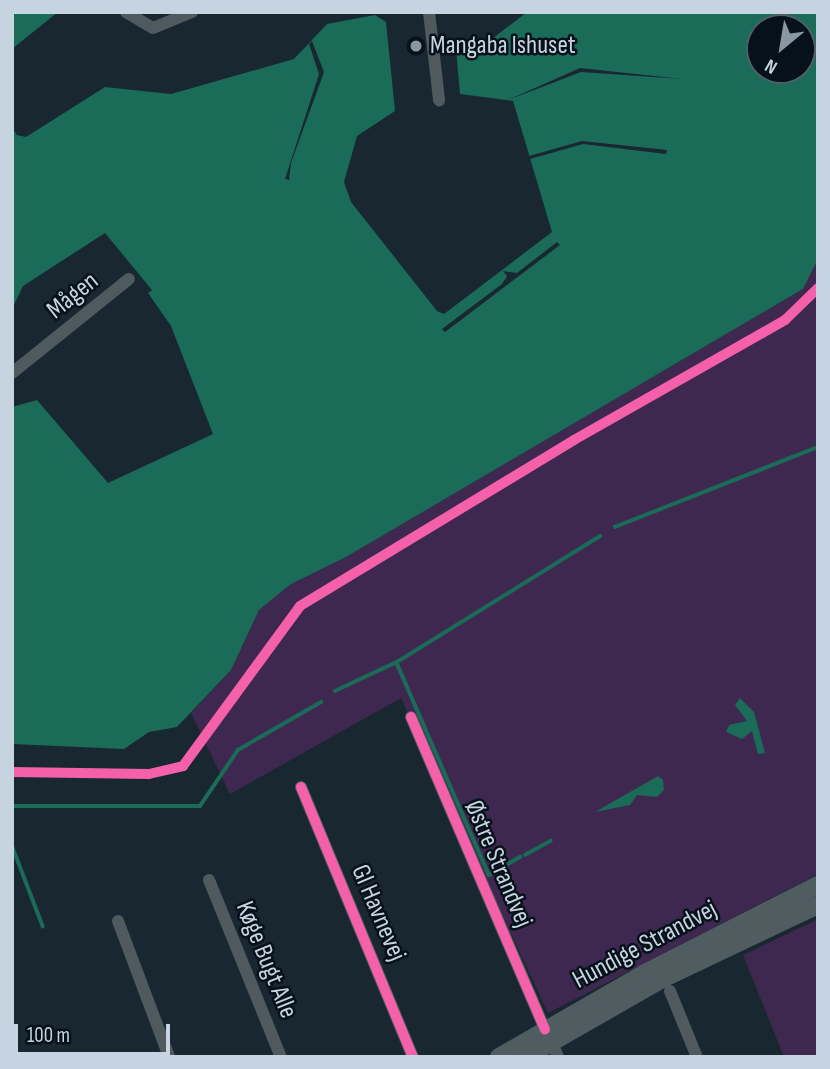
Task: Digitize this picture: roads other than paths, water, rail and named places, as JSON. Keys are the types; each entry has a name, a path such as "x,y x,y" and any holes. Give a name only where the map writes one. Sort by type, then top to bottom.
{"main road":[{"name":"Hundige Strandvej","path":"499,1057 551,1043 818,884"},
{"name":"Hundige Strandvej","path":"526,1057 664,978 818,905"}],"street":[{"path":"126,12 153,28 192,12"},
{"path":"429,12 439,100"},
{"name":"Mågen","path":"12,373 129,279"},
{"name":"Østre Strandvej","path":"411,717 551,1043"},
{"name":"Gl Havnevej","path":"301,788 413,1057"},
{"name":"Køge Bugt Alle","path":"209,880 281,1057"},
{"path":"118,921 169,1057"},
{"path":"670,991 697,1057"}],"waterway":[{"path":"615,527 818,447"},
{"path":"335,691 397,662 600,536"},
{"path":"397,663 489,875 520,857"},
{"path":"12,806 200,806 238,750 321,702"},
{"path":"525,855 550,841"},
{"path":"12,845 43,926"}],"place":[{"name":"Mangaba Ishuset","path":"416,46"}]}
